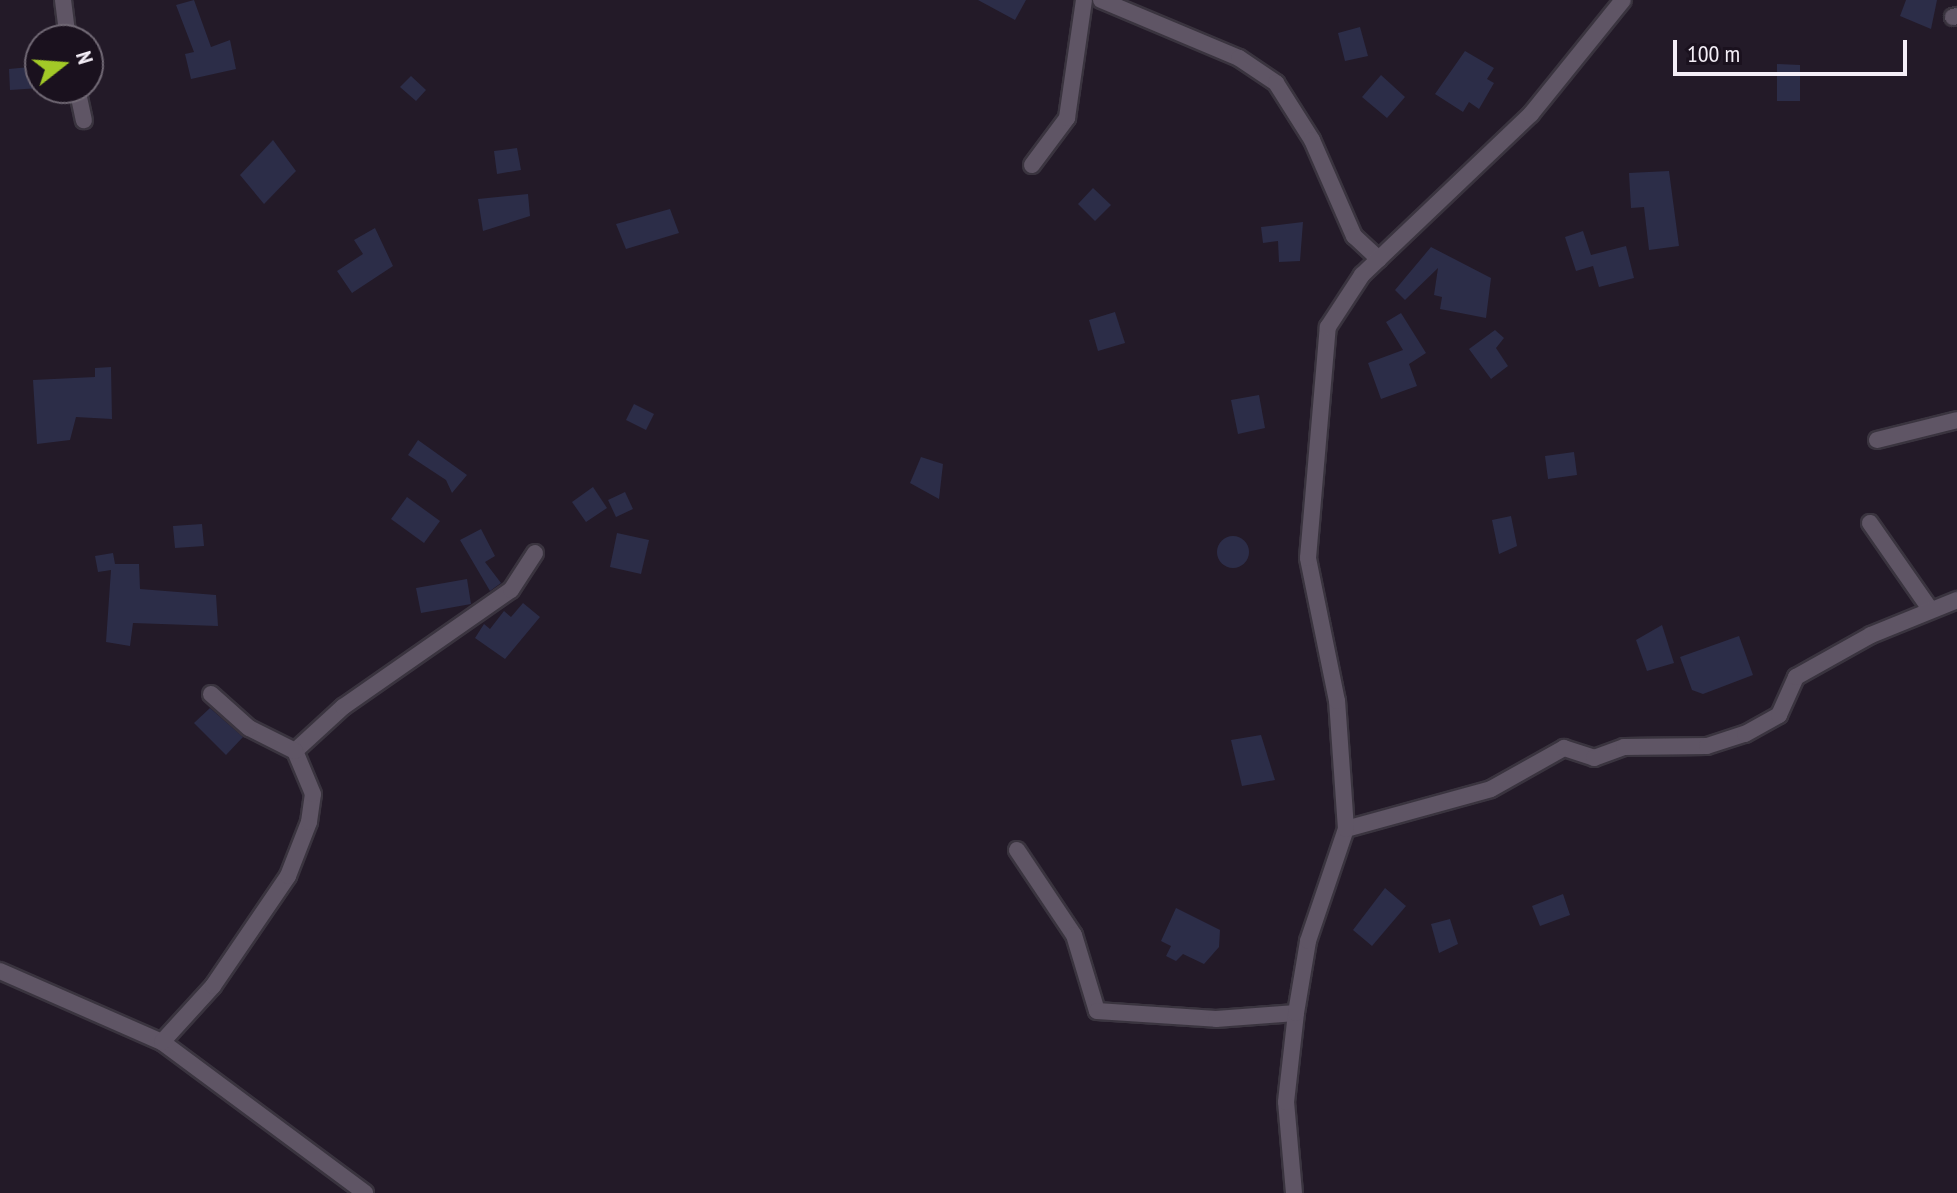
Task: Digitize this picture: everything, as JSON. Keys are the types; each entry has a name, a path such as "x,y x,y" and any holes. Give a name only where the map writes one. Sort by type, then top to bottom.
{"street":[{"path":"63,0 66,24"},
{"path":"1032,165 1067,118 1084,0"},
{"path":"1101,0 1239,58 1276,83 1312,140 1354,236 1379,259"},
{"path":"1294,1193 1286,1102 1296,1013 1308,941 1346,829 1337,701 1308,558 1310,493 1328,327 1379,259 1531,114 1623,0"},
{"path":"80,104 84,120"},
{"path":"1877,440 1957,420"},
{"path":"1870,523 1930,609"},
{"path":"295,751 343,707 511,590 535,553"},
{"path":"1346,829 1491,789 1564,748 1594,758 1624,747 1707,746 1745,734 1779,715 1796,677 1930,609 1957,600"},
{"path":"162,1042 213,986 301,853 313,794 295,751 249,728 211,694"},
{"path":"1017,850 1074,935 1097,1011 1216,1019 1296,1013"},
{"path":"0,971 162,1042 365,1193"}],"building":[{"path":"194,0 211,47 230,40 236,69 191,79 185,54 194,52 176,5"},
{"path":"978,0 1026,0 1015,20"},
{"path":"1906,0 1937,0 1931,29 1900,16"},
{"path":"1360,27 1368,56 1345,61 1338,33"},
{"path":"1465,51 1494,68 1487,79 1494,83 1479,109 1469,102 1463,112 1435,94"},
{"path":"1777,64 1800,65 1800,101 1777,101"},
{"path":"24,68 24,89 10,90 9,69"},
{"path":"1381,75 1405,97 1387,118 1362,97"},
{"path":"411,76 426,90 416,101 400,87"},
{"path":"273,140 296,171 264,204 240,175"},
{"path":"517,148 521,170 497,174 494,151"},
{"path":"1669,171 1679,246 1649,250 1644,207 1631,208 1629,173"},
{"path":"1093,188 1111,205 1095,221 1078,204"},
{"path":"528,194 530,216 483,231 478,199"},
{"path":"670,209 679,233 626,249 616,224"},
{"path":"1303,222 1300,261 1279,262 1278,241 1263,243 1261,227"},
{"path":"375,228 393,266 352,293 337,271 363,254 354,240"},
{"path":"1583,231 1591,255 1626,246 1634,278 1599,287 1593,266 1576,271 1565,237"},
{"path":"1431,247 1491,278 1486,318 1440,309 1442,297 1434,295 1438,268 1405,300 1395,290"},
{"path":"1115,312 1125,343 1098,351 1089,320"},
{"path":"1401,313 1426,353 1409,364 1417,386 1381,399 1368,363 1403,350 1386,322"},
{"path":"1495,330 1504,338 1496,348 1508,366 1491,379 1469,349"},
{"path":"111,367 112,419 76,417 70,440 37,444 33,380 95,377 95,368"},
{"path":"1259,395 1265,428 1238,434 1231,400"},
{"path":"634,404 654,414 646,430 626,420"},
{"path":"418,440 467,475 452,493 446,480 408,455"},
{"path":"1574,452 1577,475 1548,479 1545,456"},
{"path":"921,457 943,464 939,499 910,483"},
{"path":"593,487 607,508 586,522 572,502"},
{"path":"625,492 633,509 616,517 608,500"},
{"path":"407,497 440,521 424,543 391,519"},
{"path":"1511,516 1517,546 1499,554 1492,520"},
{"path":"202,524 204,546 175,548 173,526"},
{"path":"481,529 495,556 485,562 501,583 490,591 460,540"},
{"path":"617,533 649,540 641,574 610,567"},
{"path":"1233,536 1244,541 1249,552 1244,563 1233,568 1222,563 1217,552 1222,541"},
{"path":"113,553 115,564 139,564 140,589 216,595 218,626 133,623 130,646 106,642 111,570 98,572 95,556"},
{"path":"467,579 471,604 421,613 416,588"},
{"path":"523,603 540,617 505,659 475,638 484,624 490,629 504,611 511,617"},
{"path":"1662,625 1674,663 1647,671 1636,640"},
{"path":"1739,636 1753,675 1703,694 1692,690 1680,657"},
{"path":"210,708 243,737 226,755 194,723"},
{"path":"1261,735 1275,780 1242,786 1231,740"},
{"path":"1385,888 1406,906 1372,946 1353,930"},
{"path":"1563,894 1570,915 1540,926 1532,906"},
{"path":"1176,908 1220,930 1219,947 1204,964 1183,954 1176,961 1166,956 1171,946 1161,941"},
{"path":"1450,919 1458,944 1439,953 1431,924"}]}
